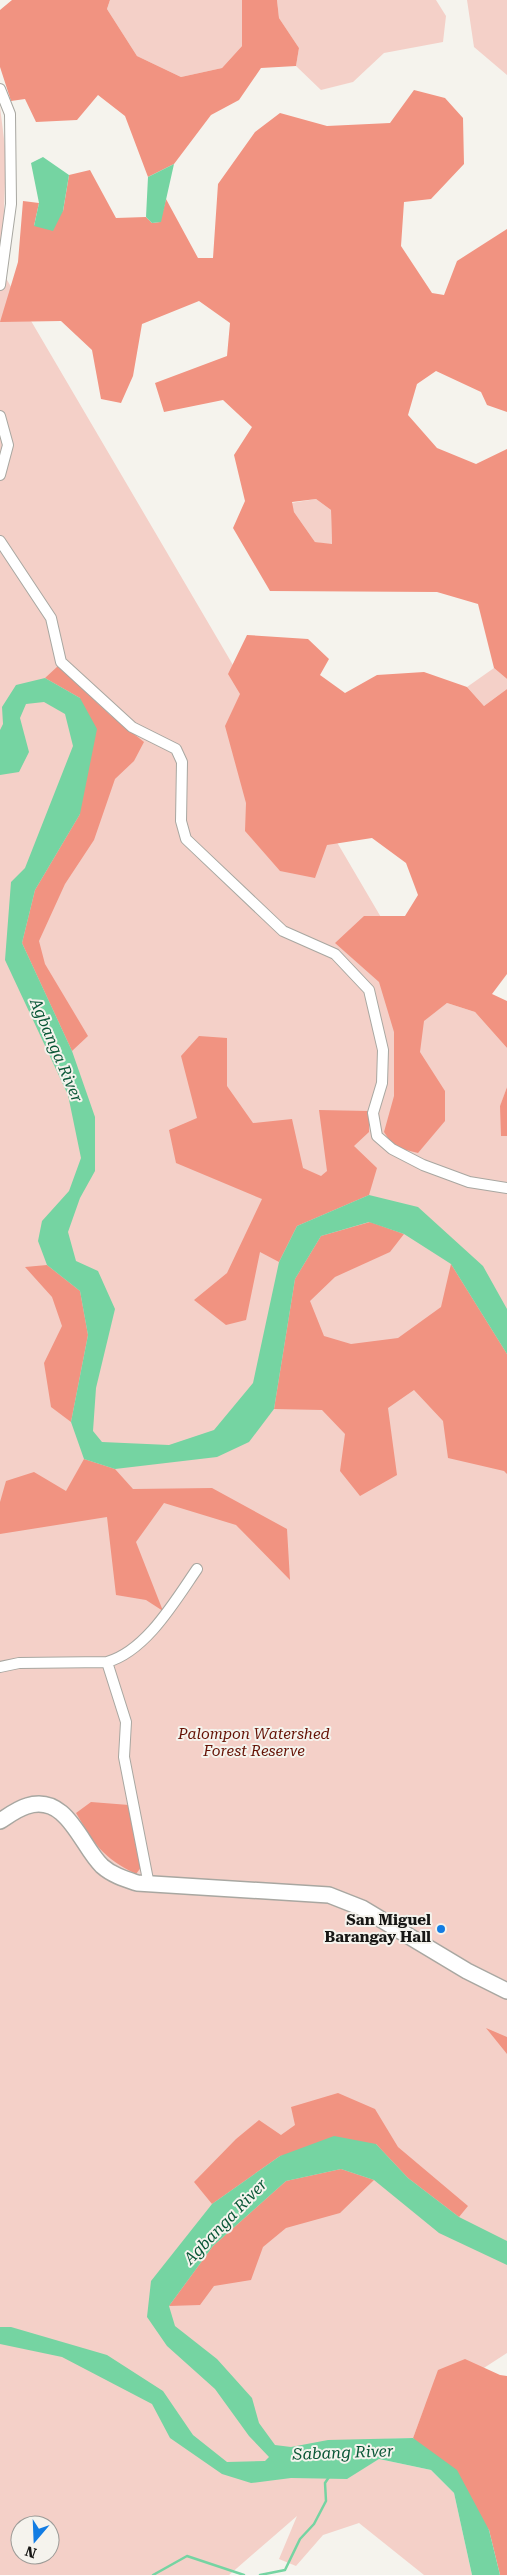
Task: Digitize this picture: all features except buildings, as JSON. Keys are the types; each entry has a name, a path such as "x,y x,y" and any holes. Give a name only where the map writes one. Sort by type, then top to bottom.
{"main road":[{"path":"0,1821 28,1806 43,1805 55,1809 64,1814 101,1865 107,1870 129,1880 149,1885 329,1895 362,1908 467,1971 507,1991"}],"street":[{"path":"0,89 10,114 11,204 0,284"},
{"path":"0,416 8,444 0,475"},
{"path":"0,541 51,618 61,662 132,727 176,749 182,762 180,822 186,839 283,931 335,954 369,990 383,1050 382,1083 373,1113 377,1136 392,1149 423,1165 469,1182 507,1188"},
{"path":"0,1666 19,1663 107,1662 121,1658 165,1616 197,1569"},
{"path":"107,1662 126,1722 124,1757 149,1885"}],"green space":[{"path":"110,0 242,0 242,46 222,68 181,77 137,56 107,9"},
{"path":"277,0 436,0 446,16 443,42 384,53 353,82 321,90 296,66 299,48 279,18"},
{"path":"467,0 507,0 507,75 474,47"},
{"path":"0,107 6,155 3,239 0,249"},
{"name":"Palompon Watershed Forest Reserve","path":"0,268 436,1011 447,1003 475,1012 507,1048 507,1087 500,1107 507,1133 507,2353 425,2406 413,2438 385,2439 347,2478 379,2459 431,2470 454,2493 472,2575 424,2575 359,2523 323,2535 296,2566 279,2559 297,2516 229,2575 0,2575"},
{"path":"316,499 331,510 332,545 315,542 294,512 291,503"},
{"path":"494,668 507,679 507,689 484,706 467,687"}],"shaded area":[{"path":"12,0 110,0 107,9 137,56 181,77 222,68 242,46 242,0 277,0 279,18 299,48 296,66 261,68 239,100 211,115 174,164 148,177 125,116 98,95 77,120 36,122 25,99 11,101 0,67 0,10"},
{"path":"414,90 445,98 463,118 464,164 431,199 404,202 401,246 432,293 444,295 457,261 507,229 507,412 487,405 481,392 436,371 417,384 408,415 437,448 476,464 507,449 507,679 494,668 478,604 437,592 270,591 233,528 245,501 234,455 252,427 223,400 164,412 155,383 227,356 230,323 199,301 142,324 133,376 121,403 101,399 92,350 61,321 0,322 18,262 23,201 39,203 34,226 63,211 69,175 90,170 116,218 146,217 152,223 160,222 166,199 198,258 213,258 218,184 255,132 280,113 327,126 390,123","holes":["316,499 331,510 332,544 315,542 294,512 292,502"]},
{"path":"247,635 308,639 329,659 320,675 345,693 377,675 424,672 467,687 484,706 507,689 507,974 492,994 507,1001 507,1048 475,1012 447,1003 424,1021 420,1052 445,1091 445,1121 418,1153 394,1147 384,1132 394,1096 394,1032 379,982 335,943 364,916 405,916 418,895 406,863 372,838 327,845 315,878 280,871 245,831 246,803 225,726 240,694 228,674"},
{"path":"58,666 109,714 144,742 134,761 115,779 94,840 65,884 39,941 45,964 88,1036 72,1051 22,943 35,890 80,814 80,698 45,678"},
{"path":"199,1036 227,1038 227,1086 253,1123 292,1119 303,1168 321,1176 327,1171 319,1110 369,1111 369,1132 354,1146 377,1168 369,1195 297,1226 279,1262 260,1252 246,1320 226,1325 194,1300 227,1273 262,1199 176,1163 169,1130 197,1118 181,1056"},
{"path":"507,1087 507,1136 501,1136 500,1106"},
{"path":"370,1222 404,1234 390,1252 335,1277 310,1301 324,1336 351,1344 398,1338 441,1307 451,1264 507,1354 507,1474 504,1471 448,1458 443,1421 414,1390 388,1408 397,1475 360,1496 340,1471 345,1434 322,1410 274,1409 295,1279 321,1236"},
{"path":"47,1265 80,1291 88,1335 71,1422 51,1407 44,1363 62,1326 52,1297 25,1267"},
{"path":"84,1459 115,1469 133,1489 212,1488 287,1529 290,1580 236,1525 164,1503 136,1542 163,1611 146,1600 116,1595 107,1517 0,1534 0,1502 6,1481 34,1472 66,1491"},
{"path":"91,1802 129,1805 142,1866 136,1874 107,1856 94,1842 82,1824 76,1813"},
{"path":"486,2028 507,2037 507,2054"},
{"path":"338,2093 375,2109 398,2147 468,2206 459,2217 408,2178 376,2144 280,2156 212,2204 194,2182 236,2139 259,2120 281,2135 295,2125 291,2107"},
{"path":"341,2169 374,2180 340,2213 286,2228 263,2247 251,2280 214,2286 200,2305 169,2306 213,2246 286,2181"},
{"path":"465,2359 500,2375 507,2376 507,2575 500,2575 489,2530 413,2438 438,2370"}],"water":[{"path":"43,157 69,175 63,211 53,231 34,226 39,203 31,163"},
{"path":"174,164 161,222 152,223 146,217 148,177"},
{"name":"Agbanga River","path":"45,678 80,698 97,729 80,814 35,890 22,943 72,1051 95,1117 95,1171 80,1198 68,1232 76,1261 98,1271 115,1309 96,1388 93,1431 102,1442 169,1445 214,1430 253,1383 279,1262 297,1226 369,1195 418,1207 483,1266 507,1309 507,1354 451,1264 404,1234 369,1222 321,1236 295,1279 274,1409 249,1442 217,1457 115,1469 84,1459 71,1422 88,1335 80,1291 47,1265 38,1241 42,1221 69,1191 81,1158 68,1095 5,960 11,882 25,868 73,746 65,714 44,702 26,704 20,718 29,752 19,772 0,775 2,707 16,685"},
{"path":"334,2136 376,2144 408,2178 459,2217 507,2241 507,2265 439,2233 374,2180 341,2169 286,2181 213,2246 169,2306 175,2326 217,2359 252,2398 259,2423 275,2445 291,2447 328,2440 413,2438 457,2470 489,2530 500,2575 472,2575 454,2493 431,2470 379,2459 347,2479 291,2478 251,2483 222,2474 170,2438 152,2404 62,2357 0,2344 0,2327 11,2327 107,2355 163,2391 193,2435 227,2462 265,2461 269,2457 249,2436 215,2389 167,2346 147,2317 151,2281 212,2204 280,2156"}],"waterway":[{"path":"260,2575 285,2570 300,2539 314,2524 326,2501 325,2483 329,2477"},
{"path":"153,2575 187,2556 244,2575"}],"place":[{"name":"San Miguel Barangay Hall","path":"441,1929"}],"water label":[{"name":"Sabang River","path":"343,2452"}]}
